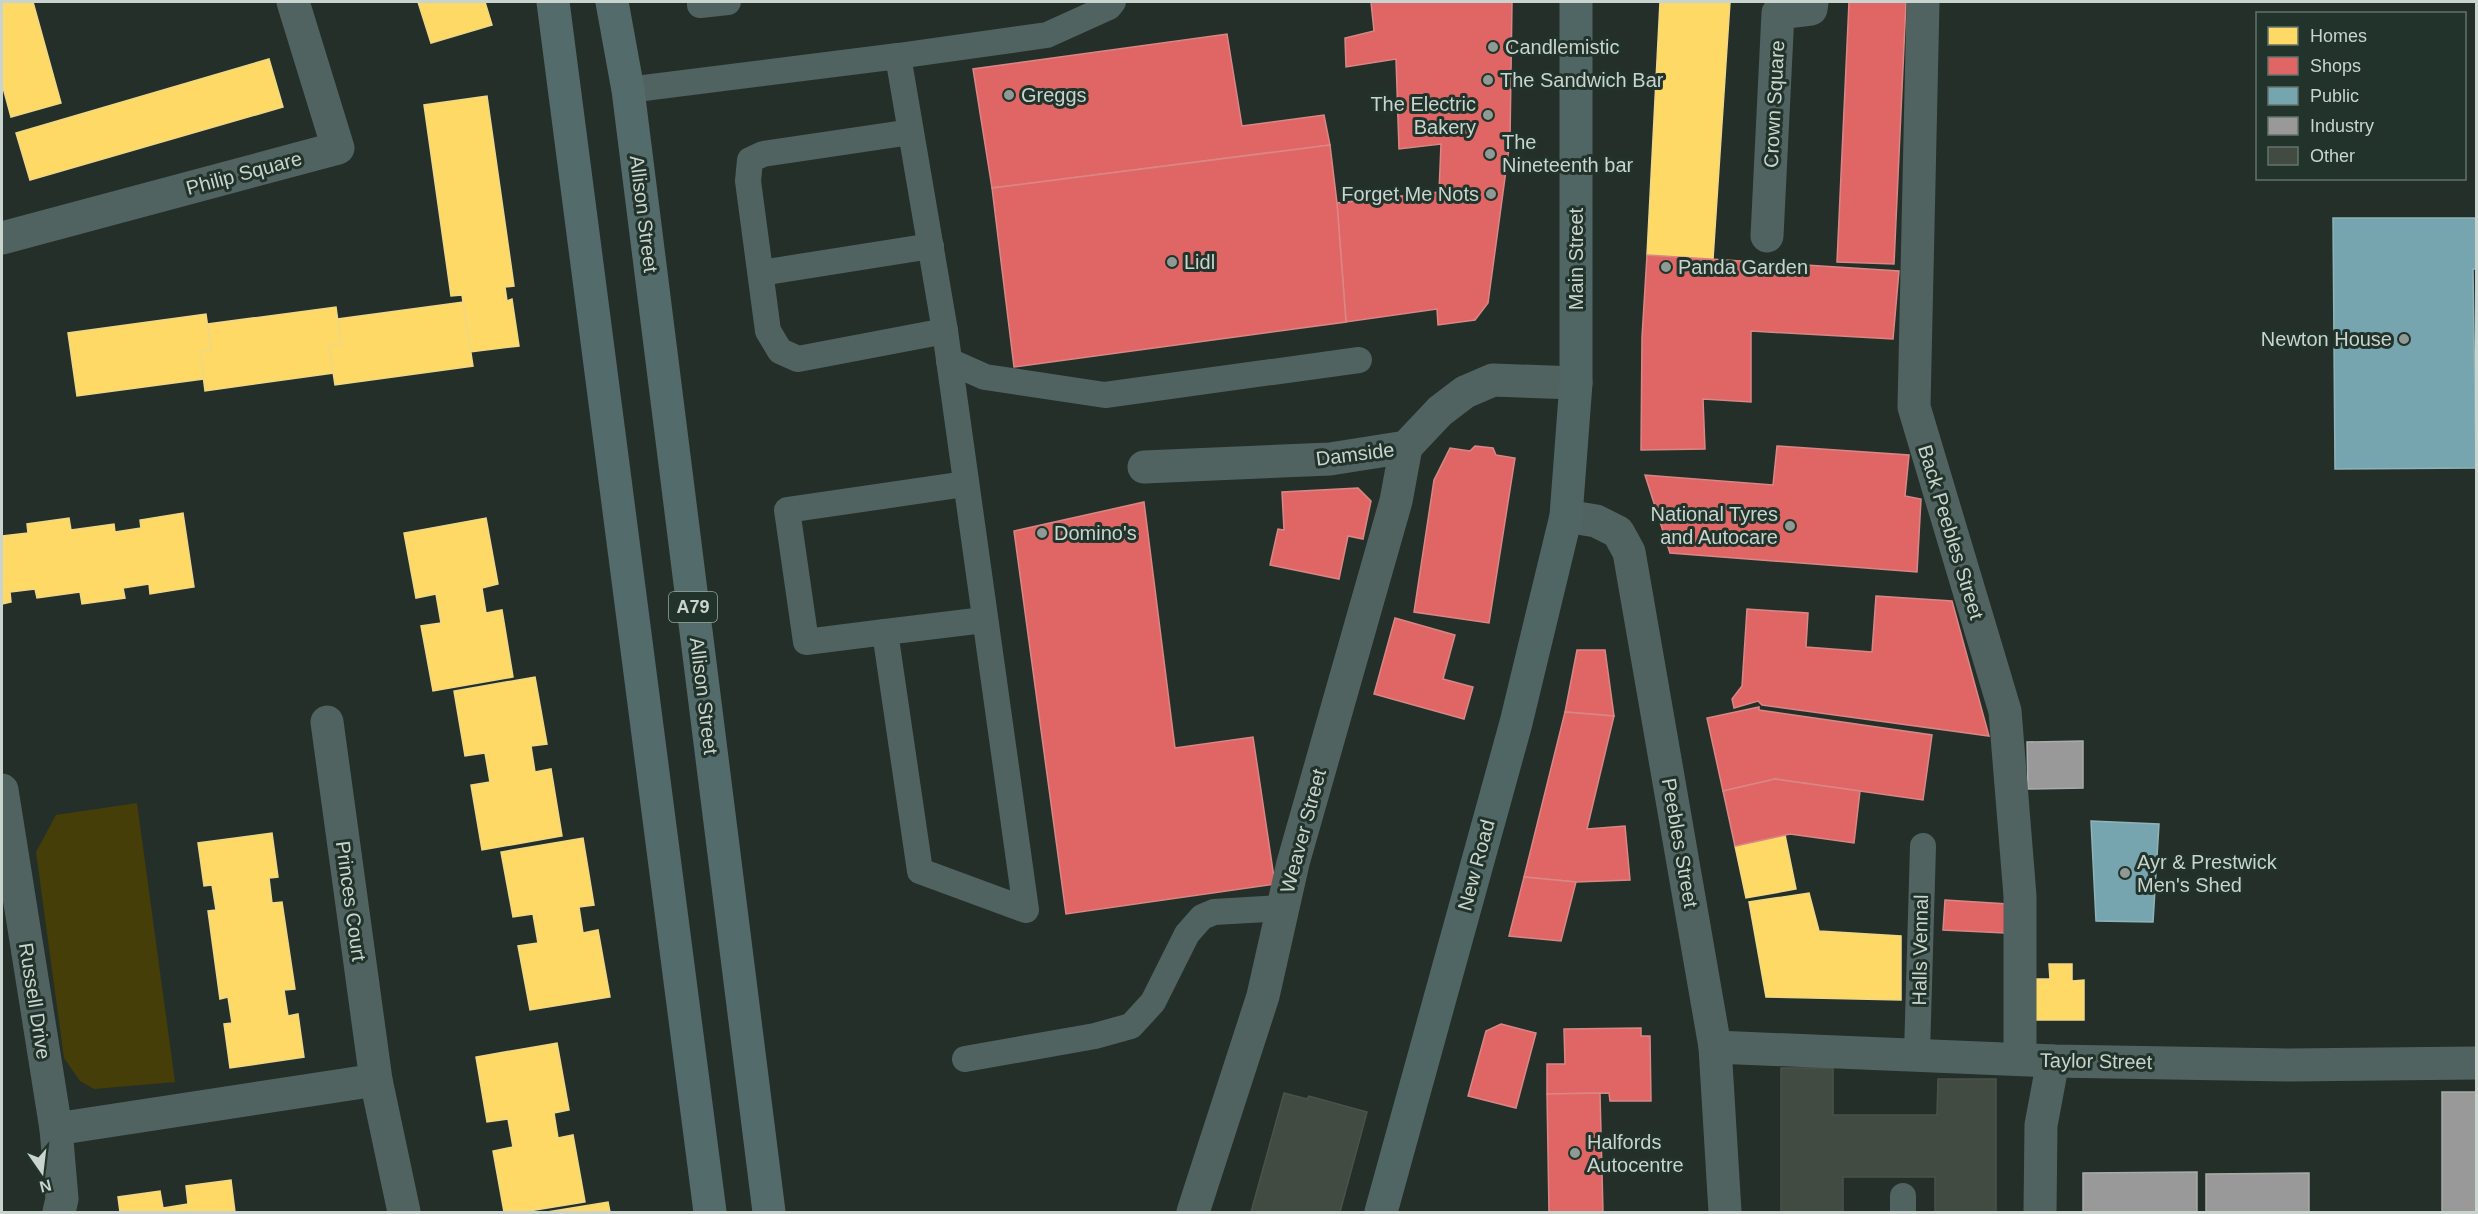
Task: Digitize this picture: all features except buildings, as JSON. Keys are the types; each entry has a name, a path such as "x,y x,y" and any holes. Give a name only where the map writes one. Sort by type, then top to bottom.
{"main road":[{"path":"553,2 710,1212"},
{"name":"Allison Street","path":"612,2 628,90 769,1212"}],"street":[{"name":"Philip Square","path":"2,238 338,148 293,2"},
{"name":"Main Street","path":"1566,516 1576,382 1576,2"},
{"name":"Crown Square","path":"1767,236 1778,13 1812,9 1812,2"},
{"name":"Back Peebles Street","path":"1923,2 1914,407 2005,711 2020,896 2020,1059"},
{"name":"Damside","path":"1144,467 1330,459 1406,447 1440,411 1465,392 1493,380 1576,382"},
{"name":"Weaver Street","path":"1193,1212 1263,996 1293,863 1396,501 1406,447"},
{"name":"Peebles Street","path":"1566,516 1596,521 1618,532 1629,552 1715,1047 1725,1212"},
{"name":"New Road","path":"1381,1212 1516,723 1566,516"},
{"name":"Princes Court","path":"327,722 375,1080 404,1212"},
{"name":"Russell Drive","path":"2,790 56,1129 62,1199 59,1212"},
{"name":"Taylor Street","path":"1715,1047 2053,1061 2289,1065 2476,1063"},
{"path":"2040,1212 2041,1125 2053,1061"},
{"path":"56,1129 375,1080"}],"lane":[{"path":"700,2 700,5 728,2"},
{"path":"628,90 898,56 1047,34 1110,7 1113,2"},
{"path":"885,632 920,871 1026,910 945,331 898,56"},
{"path":"911,132 763,154 750,160 748,181 768,331 780,351 798,359 945,331"},
{"path":"760,273 930,246"},
{"path":"949,361 985,377 1105,395 1359,360"},
{"path":"965,484 787,510 806,642 984,620"},
{"name":"Halls Vennal","path":"1917,1054 1923,846"},
{"path":"964,1059 1095,1036 1131,1026 1153,1002 1187,934 1202,917 1214,912 1283,909"}],"shaded area":[{"path":"137,803 175,1082 94,1089 80,1081 64,1058 36,852 56,815"}],"place":[{"name":"Candlemistic","path":"1493,47"},
{"name":"The Sandwich Bar","path":"1488,80"},
{"name":"Greggs","path":"1009,95"},
{"name":"The Electric Bakery","path":"1488,115"},
{"name":"The Nineteenth bar","path":"1490,154"},
{"name":"Forget Me Nots","path":"1491,194"},
{"name":"Lidl","path":"1172,262"},
{"name":"Panda Garden","path":"1666,267"},
{"name":"Newton House","path":"2404,339"},
{"name":"National Tyres and Autocare","path":"1790,526"},
{"name":"Domino's","path":"1042,533"},
{"name":"Ayr & Prestwick Men's Shed","path":"2125,873"},
{"name":"Halfords Autocentre","path":"1575,1153"}]}
